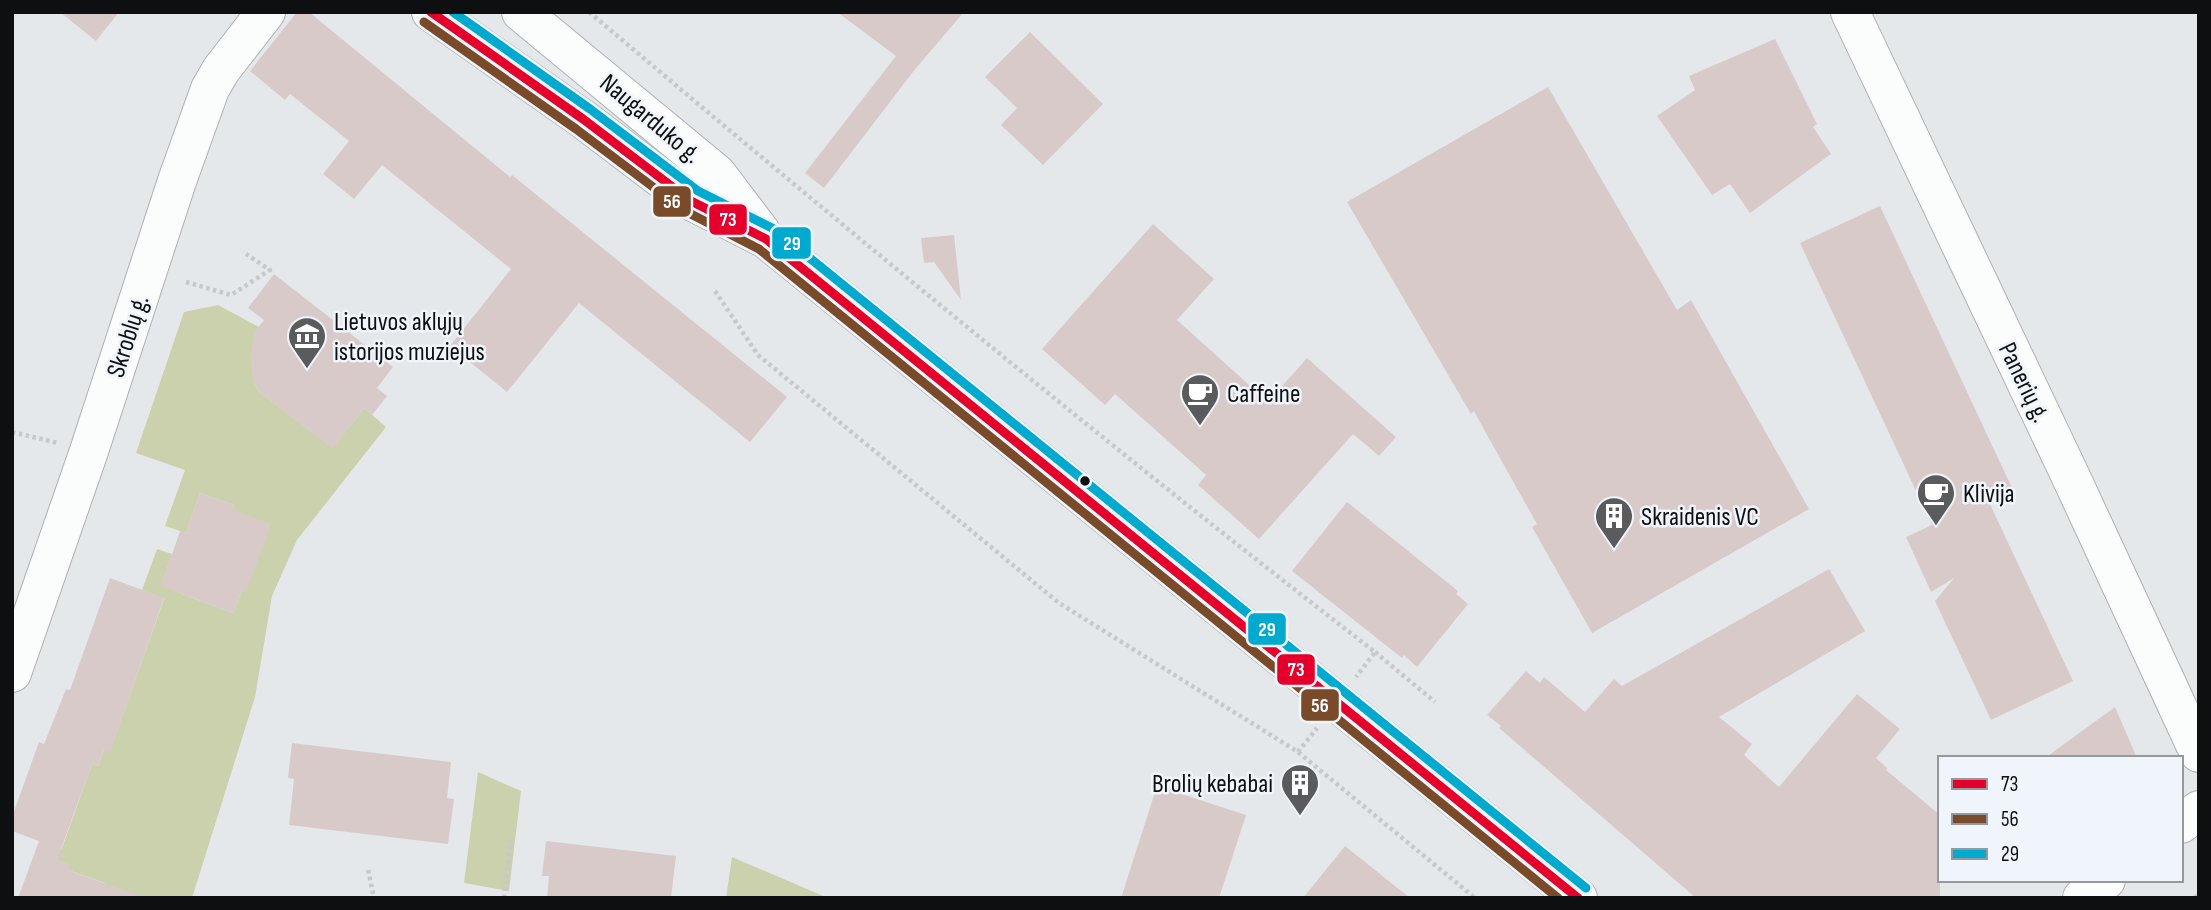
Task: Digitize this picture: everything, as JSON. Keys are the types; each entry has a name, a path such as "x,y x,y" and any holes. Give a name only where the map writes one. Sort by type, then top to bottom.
{"main road":[{"name":"Skroblų g.","path":"12,673 210,89 266,12"},
{"name":"Naugarduko g.","path":"431,12 583,119 691,201 766,239 1578,898"},
{"name":"Naugarduko g.","path":"522,12 717,174 766,239"},
{"name":"Panerių g.","path":"1850,12 2199,753"},
{"path":"2183,822 2199,810"},
{"path":"2082,898 2103,882"}],"path":[{"path":"589,12 776,169 1278,577"},
{"path":"186,282 231,295 270,270 246,254"},
{"path":"715,291 758,355 1059,603 1298,752 1475,898"},
{"path":"12,432 89,451"},
{"path":"1375,652 1435,702"},
{"path":"503,898 511,838"},
{"path":"368,870 374,898"},
{"path":"2196,898 2197,891"}],"green space":[{"path":"218,305 259,327 252,359 258,391 333,448 364,408 386,427 297,540 272,596 255,697 192,898 100,898 105,883 68,870 69,865 52,858 62,848 92,764 98,766 104,750 110,751 164,599 142,590 157,549 172,554 163,581 182,594 233,613 242,590 245,591 234,505 200,493 186,533 165,526 185,470 136,453 184,312"},
{"path":"478,772 521,791 509,891 464,883"},
{"path":"732,857 828,898 726,898"}],"building":[{"path":"60,12 119,12 96,41"},
{"path":"297,12 309,12 510,177 512,175 787,397 750,442 579,303 507,392 450,346 511,269 382,165 354,199 323,174 349,141 290,94 285,100 250,71"},
{"path":"837,12 964,12 916,68 824,188 805,173 896,56"},
{"path":"1030,32 1103,104 1043,165 1001,125 1017,108 985,77"},
{"path":"1775,39 1817,124 1813,127 1831,154 1750,213 1730,184 1712,195 1657,116 1695,90 1689,76"},
{"path":"1548,87 1677,310 1691,300 1809,509 1592,633 1532,527 1537,524 1474,411 1471,414 1347,202"},
{"path":"1880,206 2013,490 1989,502 2073,681 1991,720 1935,601 1954,578 1931,592 1906,537 1932,525 1800,243"},
{"path":"1153,224 1214,279 1177,320 1268,402 1307,358 1396,437 1379,456 1353,434 1259,539 1198,485 1206,475 1115,394 1105,405 1042,349"},
{"path":"954,235 961,300 934,262 924,263 921,238"},
{"path":"274,274 393,367 377,388 387,396 372,415 364,408 333,449 258,391 252,376 251,352 255,331 264,320 248,308"},
{"path":"200,493 234,505 233,510 271,524 246,592 242,590 233,613 161,586 180,531 186,533"},
{"path":"1347,502 1458,591 1456,594 1468,604 1417,667 1292,571"},
{"path":"1829,569 1865,631 1719,717 1752,744 1744,755 1779,787 1857,694 1900,729 1876,758 1886,770 1938,813 1940,898 1696,898 1487,715 1526,671 1540,683 1544,677 1585,712 1614,679 1622,686"},
{"path":"110,578 164,598 110,752 104,750 98,766 92,764 57,860 70,865 68,870 137,895 136,898 18,898 39,841 12,831 12,817 39,742 44,744 66,689 70,690"},
{"path":"2115,707 2136,756 2048,756"},
{"path":"292,743 451,762 447,798 454,799 448,844 289,825 294,779 288,778"},
{"path":"1157,786 1246,815 1219,898 1121,898"},
{"path":"546,841 676,856 671,898 547,898 549,876 542,876"},
{"path":"1345,846 1410,898 1303,898"}],"transit line":[{"name":"73","path":"431,12 583,119 691,201 766,239 1578,898"},
{"name":"29","path":"453,12 590,109 698,191 774,229 1586,888"},
{"name":"56","path":"424,22 576,129 685,211 759,249 1558,898"}],"place":[{"name":"Lietuvos aklųjų istorijos muziejus","path":"307,370"},
{"name":"Caffeine","path":"1200,427"},
{"name":"Klivija","path":"1936,527"},
{"name":"Skraidenis VC","path":"1614,550"},
{"name":"Brolių kebabai","path":"1300,817"}]}
